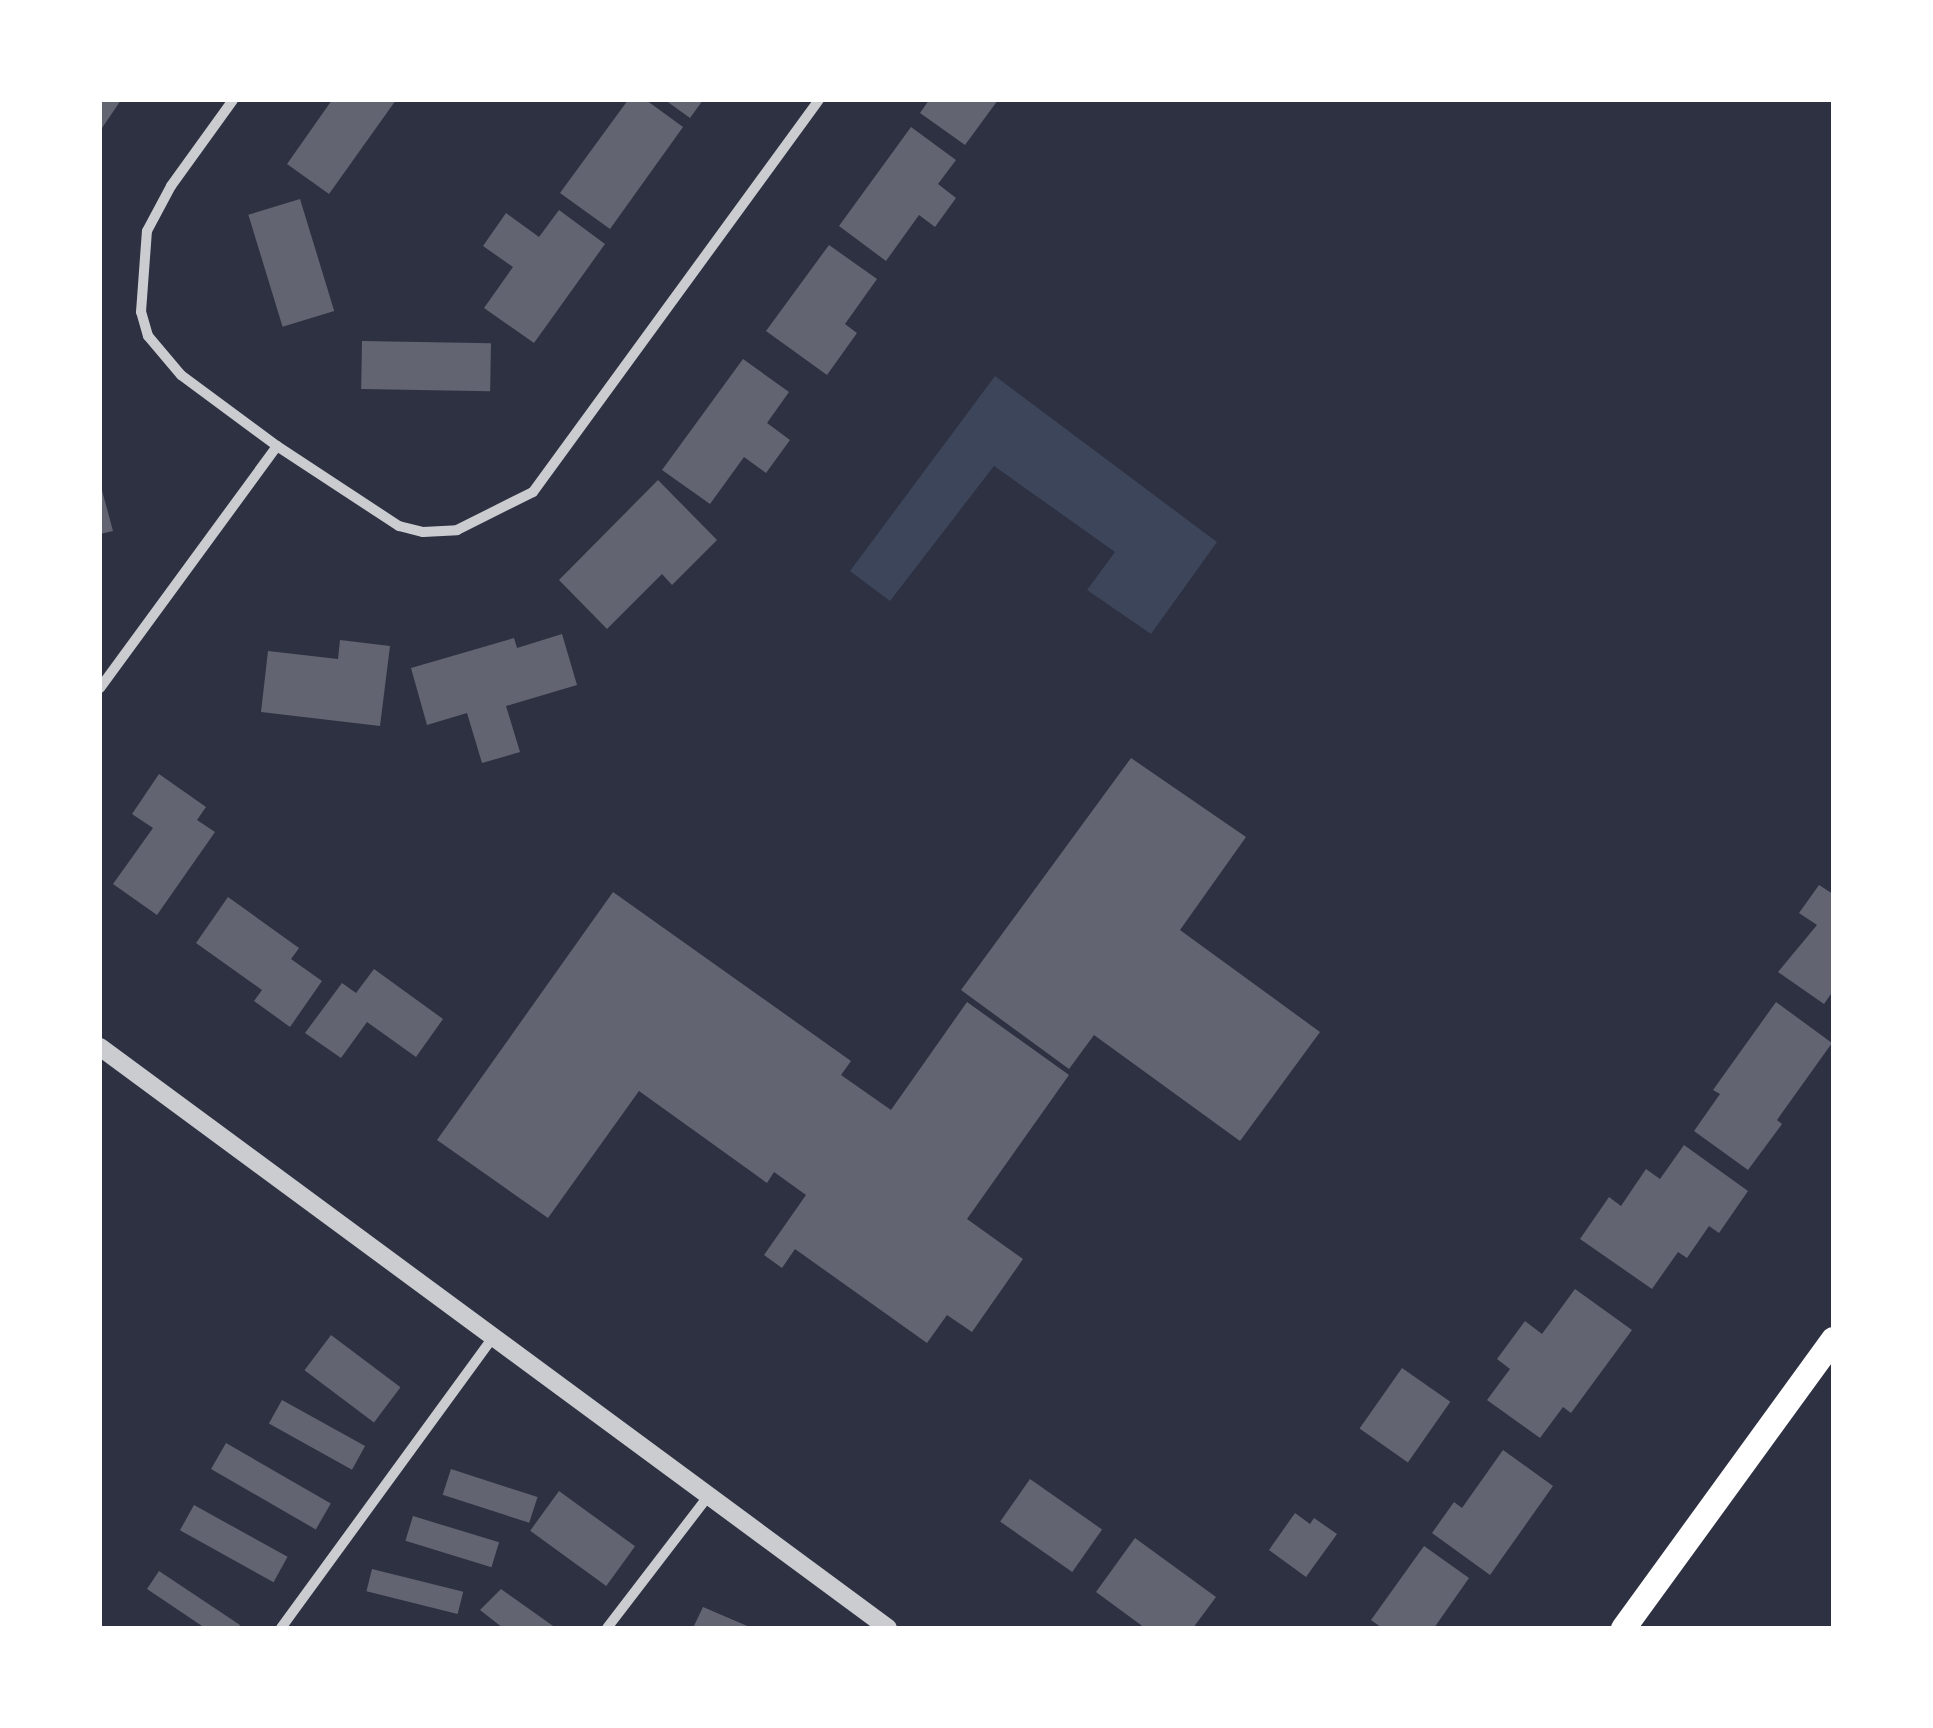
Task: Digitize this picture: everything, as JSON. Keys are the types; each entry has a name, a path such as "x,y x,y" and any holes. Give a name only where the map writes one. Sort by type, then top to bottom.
{"main road":[{"path":"1623,1628 1833,1339"}],"street":[{"path":"232,100 171,186 147,231 141,312 148,336 180,375 277,446 399,526 423,532 457,530 534,492 819,100"},
{"path":"100,688 277,446"},
{"path":"100,1047 888,1628"},
{"path":"281,1628 493,1337"},
{"path":"607,1628 709,1494"}],"shaded area":[{"path":"995,376 1217,542 1151,634 1087,590 1115,552 994,466 890,601 850,571"}],"building":[{"path":"100,100 121,100 100,131"},
{"path":"332,100 396,100 329,194 287,164"},
{"path":"628,100 646,100 683,127 610,229 560,193"},
{"path":"665,100 703,100 690,118"},
{"path":"929,100 998,100 965,145 920,113"},
{"path":"911,127 956,160 938,184 956,198 935,227 919,215 886,261 839,226"},
{"path":"300,199 334,311 283,327 248,215"},
{"path":"559,210 605,244 534,343 484,308 513,267 483,246 506,213 539,237"},
{"path":"829,245 877,279 845,324 857,333 827,375 766,331"},
{"path":"362,341 491,343 490,391 361,389"},
{"path":"743,359 789,392 767,423 790,440 766,473 744,457 710,504 662,470"},
{"path":"658,480 717,540 672,585 662,574 607,629 559,580"},
{"path":"100,483 113,531 100,534"},
{"path":"562,634 577,685 506,706 520,752 482,763 467,713 427,725 411,668 514,638 517,648"},
{"path":"340,640 390,646 380,726 261,712 268,651 338,659"},
{"path":"1131,758 1246,837 1180,930 1320,1032 1240,1141 1094,1035 1069,1069 961,990"},
{"path":"159,774 206,807 197,820 215,832 157,915 113,884 153,828 132,814"},
{"path":"1819,885 1833,894 1833,991 1824,1004 1778,972 1817,925 1799,913"},
{"path":"613,892 851,1061 841,1075 891,1110 967,1002 1069,1075 967,1219 1023,1259 972,1332 947,1315 927,1343 795,1249 782,1268 764,1255 806,1195 774,1172 767,1183 639,1091 548,1218 437,1140"},
{"path":"228,897 299,948 291,959 322,981 290,1027 254,1001 262,990 196,943"},
{"path":"374,969 443,1019 416,1057 367,1022 341,1058 305,1033 342,983 356,993"},
{"path":"1776,1002 1832,1043 1777,1120 1782,1124 1748,1170 1694,1131 1720,1094 1713,1090"},
{"path":"1684,1145 1748,1191 1719,1233 1709,1226 1687,1258 1678,1252 1652,1289 1580,1239 1609,1197 1621,1206 1646,1169 1660,1179"},
{"path":"1575,1289 1632,1330 1571,1413 1563,1407 1540,1438 1487,1400 1510,1369 1497,1359 1525,1321 1542,1334"},
{"path":"331,1335 400,1387 374,1422 305,1370"},
{"path":"1402,1368 1450,1402 1408,1462 1360,1429"},
{"path":"282,1400 365,1446 352,1470 269,1424"},
{"path":"226,1443 331,1504 316,1529 211,1469"},
{"path":"1503,1450 1553,1486 1490,1575 1432,1533 1454,1502 1462,1508"},
{"path":"451,1469 538,1497 529,1523 443,1495"},
{"path":"1030,1479 1102,1529 1072,1572 1000,1522"},
{"path":"559,1491 635,1546 606,1586 530,1531"},
{"path":"194,1505 288,1557 274,1582 180,1530"},
{"path":"1295,1513 1310,1524 1314,1518 1337,1534 1306,1577 1269,1550"},
{"path":"413,1516 499,1542 491,1567 405,1541"},
{"path":"1135,1538 1216,1597 1193,1628 1145,1628 1096,1592"},
{"path":"1424,1546 1469,1578 1434,1628 1382,1628 1371,1620"},
{"path":"372,1569 463,1592 458,1614 366,1591"},
{"path":"159,1571 240,1625 238,1628 205,1628 147,1589"},
{"path":"501,1589 556,1628 503,1628 480,1610"},
{"path":"703,1607 752,1628 693,1628"}]}
